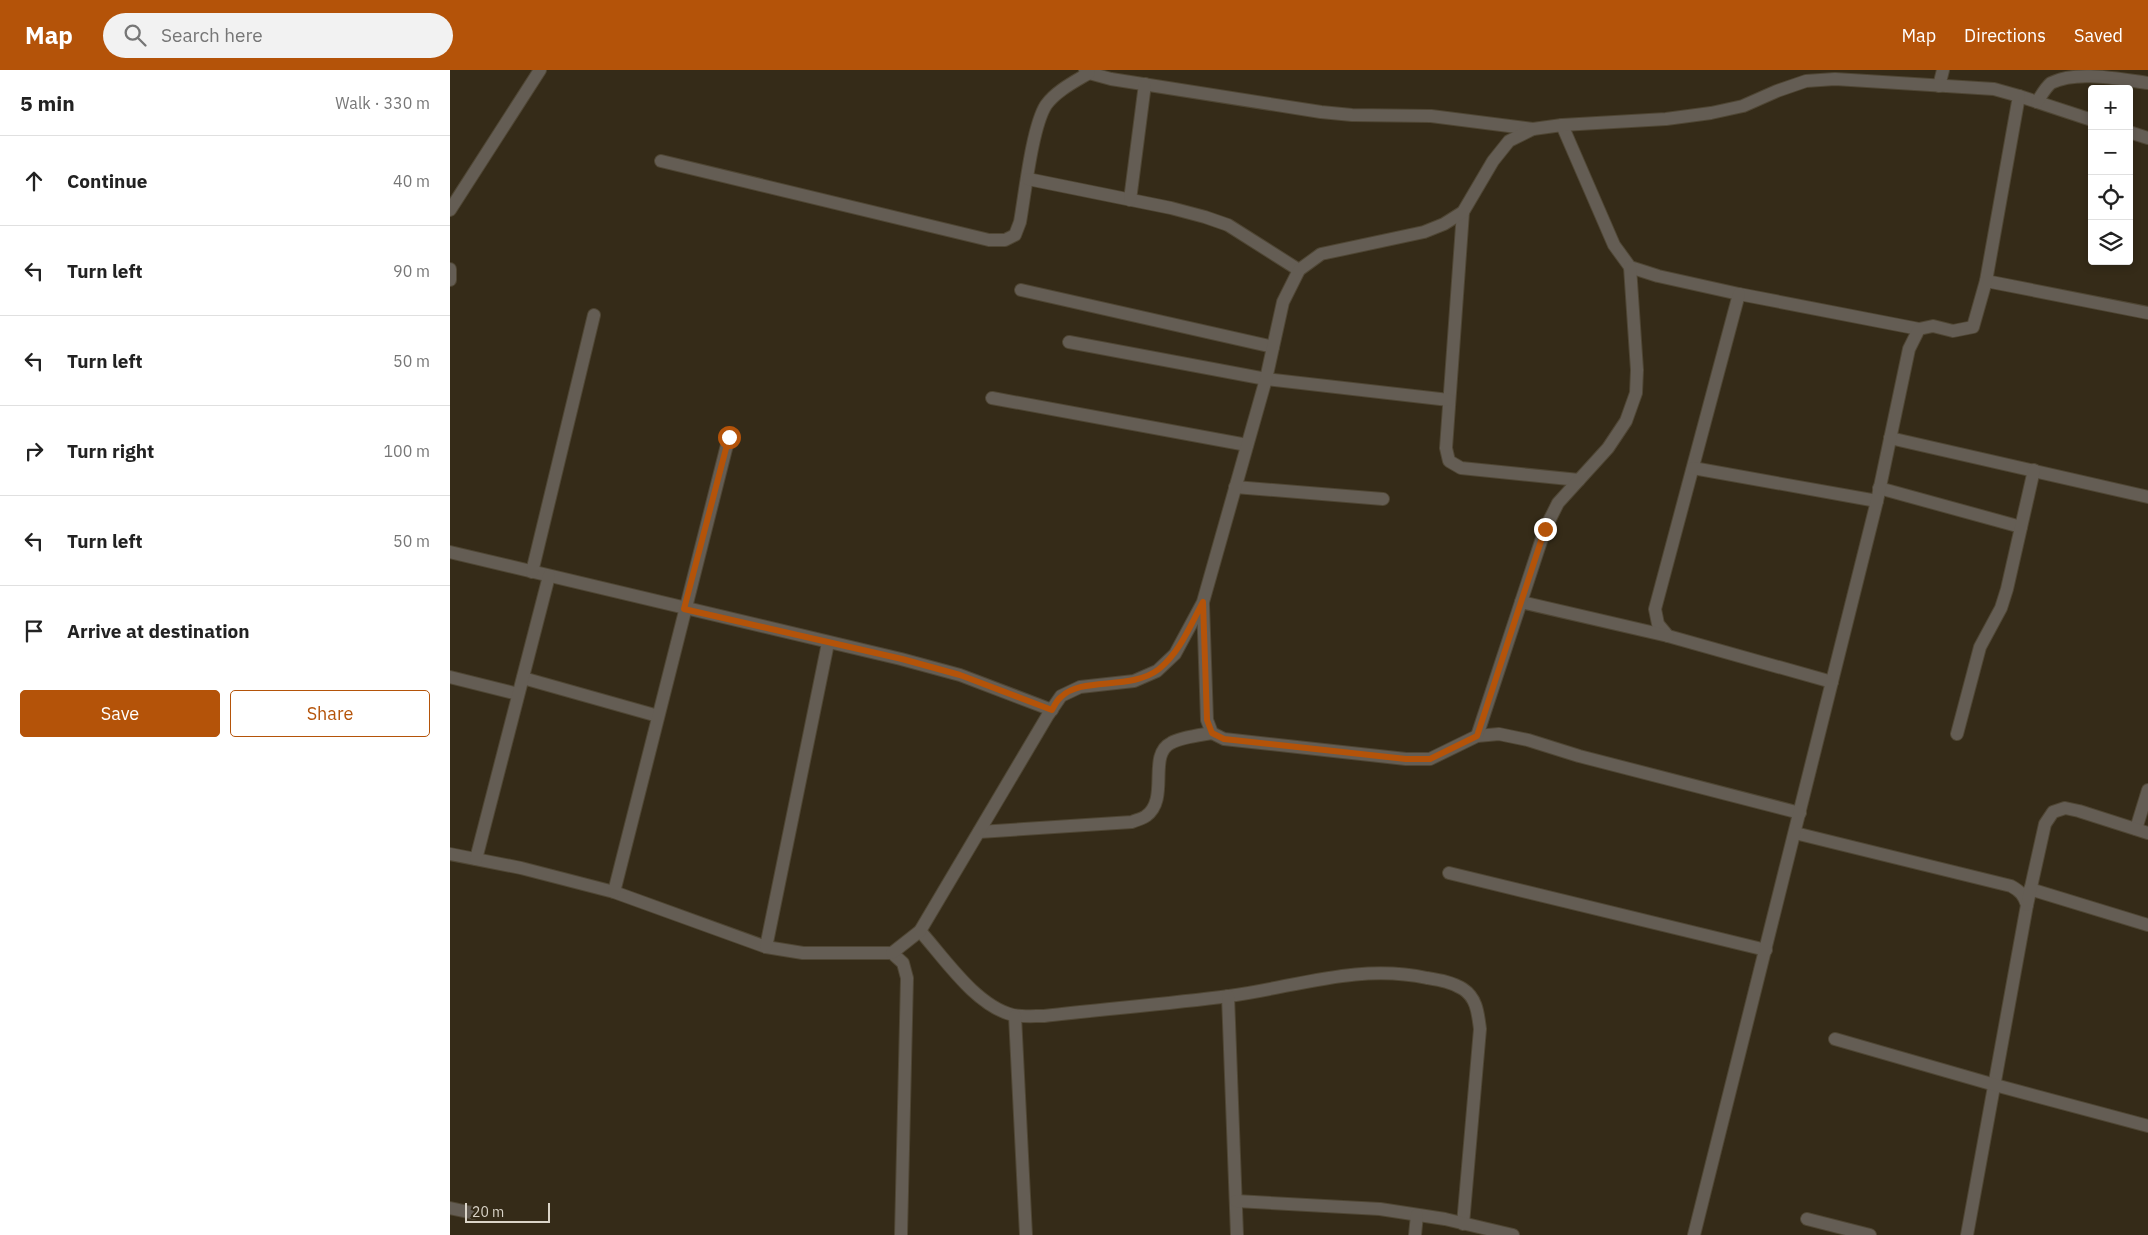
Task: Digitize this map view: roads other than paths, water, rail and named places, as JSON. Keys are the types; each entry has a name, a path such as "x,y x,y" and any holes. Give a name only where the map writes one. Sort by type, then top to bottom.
{"street":[{"path":"450,210 540,70"},
{"path":"1939,86 1943,70"},
{"path":"661,161 989,240 1005,240 1014,235 1020,222 1038,124 1046,106 1057,94 1087,72 1110,79 1321,112 1352,115 1431,116 1533,129 1562,125 1666,119 1711,113 1743,106 1777,91 1803,76 1994,89 2088,119"},
{"path":"2037,102 2051,82 2066,73 2103,72 2148,83"},
{"path":"1130,200 1146,84"},
{"path":"1630,267 1658,276 1739,294 1919,329 1933,326 1954,331 1973,327 1986,281 2019,96"},
{"path":"1477,736 1552,514 1558,503 1608,448 1626,421 1636,393 1637,370 1630,267 1614,244 1562,125"},
{"path":"1533,129 1509,140 1493,161 1463,212 1446,448 1449,461 1461,468 1579,480"},
{"path":"2133,133 2148,138"},
{"path":"1028,179 1171,208 1228,225 1299,270"},
{"path":"892,954 920,931 1061,696 1080,687 1134,681 1157,670 1175,654 1203,602 1266,379 1283,302 1299,270 1321,254 1424,232 1444,224 1463,212"},
{"path":"450,268 450,280"},
{"path":"1986,281 2148,313"},
{"path":"1021,290 1273,347"},
{"path":"1668,636 1658,624 1655,609 1739,294"},
{"path":"532,572 594,315"},
{"path":"1694,1235 1878,495 1909,349 1919,329"},
{"path":"1069,342 1266,379 1449,400"},
{"path":"992,398 1247,445"},
{"path":"614,892 729,437"},
{"path":"1890,438 2148,497"},
{"path":"1693,468 1878,495 2021,527"},
{"path":"1957,734 1980,648 2001,608 2007,589 2034,470"},
{"path":"1234,488 1382,499"},
{"path":"450,552 684,609 902,659 960,675 1052,710"},
{"path":"476,859 549,576"},
{"path":"1203,602 1207,720 1212,733"},
{"path":"1521,602 1668,636 1832,682"},
{"path":"766,947 828,643"},
{"path":"450,677 518,694"},
{"path":"523,678 658,716"},
{"path":"979,832 1132,822 1147,816 1154,806 1159,790 1159,761 1162,750 1171,743 1212,733 1224,739 1406,759 1430,759 1477,736 1499,734 1528,740 1579,756 1800,813"},
{"path":"1967,1235 2027,905 2045,824 2053,812 2065,808 2142,831 2148,790"},
{"path":"1795,833 2011,886 2019,890 2027,905"},
{"path":"450,854 559,877 614,892 766,947 803,954 892,954 903,963 907,978 901,1235"},
{"path":"1449,873 1766,950"},
{"path":"2030,890 2148,926"},
{"path":"920,931 974,993 1003,1012 1014,1016 1044,1016 1228,996 1329,976 1387,972 1447,982 1464,989 1476,1003 1480,1029 1463,1224"},
{"path":"1228,996 1237,1235"},
{"path":"1014,1016 1026,1235"},
{"path":"1835,1039 1994,1085 2148,1126"},
{"path":"1236,1201 1380,1209 1513,1235"},
{"path":"450,1208 473,1213"},
{"path":"1415,1235 1417,1215"},
{"path":"1807,1219 1870,1235"}]}
